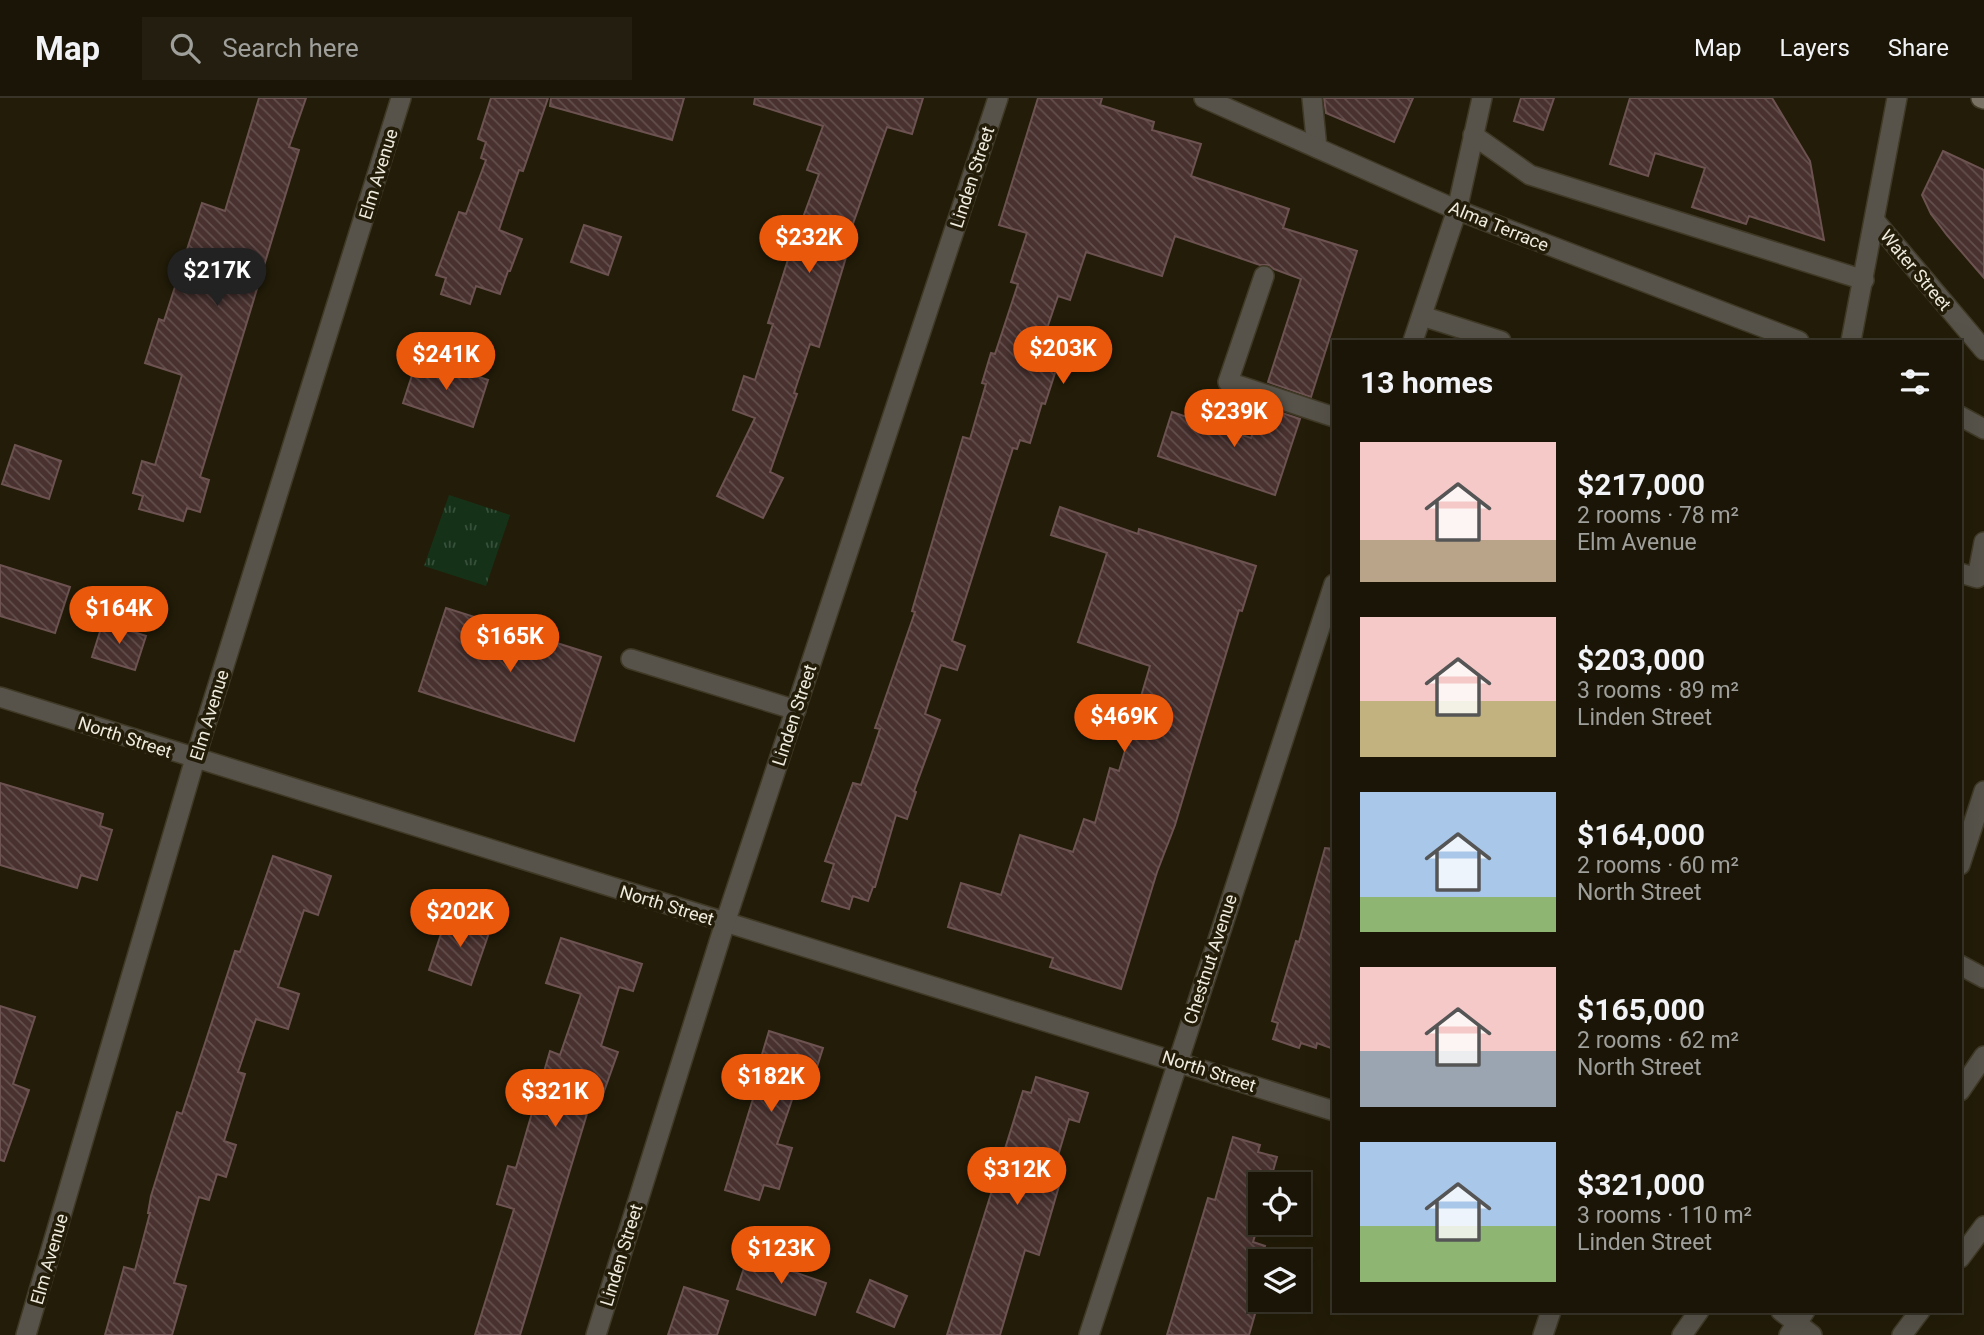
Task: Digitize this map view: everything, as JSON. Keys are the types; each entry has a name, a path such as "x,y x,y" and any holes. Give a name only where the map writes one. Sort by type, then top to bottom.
{"street":[{"name":"Elm Avenue","path":"26,1335 195,759 401,98"},
{"name":"Linden Street","path":"596,1335 725,923 999,98"},
{"name":"Alma Terrace","path":"1204,98 1457,210 1796,340"},
{"path":"1312,98 1318,148"},
{"path":"1413,340 1457,210 1482,98"},
{"path":"1851,340 1897,98"},
{"path":"1473,135 1530,175 1864,280"},
{"name":"Water Street","path":"1875,221 1984,351"},
{"path":"1264,276 1228,382 1332,416"},
{"path":"1422,316 1466,336 1494,340"},
{"path":"1962,417 1984,429"},
{"path":"1962,574 1978,578 1984,542"},
{"name":"Chestnut Avenue","path":"1089,1335 1332,590"},
{"path":"631,659 796,710"},
{"name":"North Street","path":"0,697 1332,1110"},
{"path":"1963,844 1984,791"},
{"path":"1962,966 1984,978"},
{"path":"1962,1088 1984,1056"},
{"path":"1962,1255 1984,1226"},
{"path":"1543,1335 1550,1313"},
{"path":"1682,1335 1698,1313"},
{"path":"1902,1335 1918,1313"}],"green space":[{"path":"449,495 510,515 486,586 424,566"}],"building":[{"path":"259,98 306,98 289,147 299,150 200,477 209,480 200,512 187,508 183,521 139,509 143,496 133,493 142,461 155,465 182,375 145,363 159,319 164,321 202,203 225,211"},
{"path":"491,98 548,98 523,171 519,170 499,230 522,239 510,271 500,294 476,286 470,304 441,294 446,278 436,275 459,212 466,214 486,160 481,158 486,142 478,139"},
{"path":"551,98 684,98 672,140 550,106"},
{"path":"755,98 923,98 912,134 887,127 843,252 847,254 819,347 810,344 794,393 797,394 770,472 783,478 763,518 717,496 755,418 733,410 744,376 755,380 773,324 768,323 819,174 807,170 823,126 754,104"},
{"path":"1038,98 1102,98 1100,105 1154,122 1152,130 1201,144 1191,176 1289,209 1283,228 1357,251 1311,397 1268,382 1301,279 1269,265 1260,265 1175,236 1162,276 1086,252 1070,300 1058,296 1040,349 1049,351 1045,363 1057,367 1030,443 1020,440 1017,449 1013,448 952,641 965,646 957,670 941,665 925,714 940,720 914,791 916,792 907,819 896,815 875,887 868,901 853,896 849,909 822,901 834,864 825,861 853,783 861,785 880,729 875,728 915,612 912,611 963,437 970,439 986,384 982,383 991,353 995,354 1018,284 1011,282 1027,233 999,225"},
{"path":"1324,98 1413,98 1394,142 1326,113"},
{"path":"1521,98 1554,98 1543,130 1514,121"},
{"path":"1630,98 1772,98 1810,161 1824,240 1749,216 1746,224 1692,207 1705,168 1655,153 1648,176 1610,164"},
{"path":"1943,151 1984,170 1984,278 1931,214 1922,195"},
{"path":"584,225 621,237 608,275 571,262"},
{"path":"418,357 488,380 473,427 403,403"},
{"path":"1261,406 1300,419 1275,495 1158,456 1172,412 1251,438"},
{"path":"15,445 61,461 49,499 2,484"},
{"path":"1060,507 1138,534 1139,529 1256,566 1242,611 1239,610 1175,825 1157,872 1121,989 1050,967 1053,958 948,927 961,883 1001,895 1020,835 1073,852 1084,819 1095,823 1110,768 1119,771 1150,666 1078,642 1107,553 1051,535"},
{"path":"0,565 70,587 55,633 0,616"},
{"path":"446,608 601,657 574,741 419,691"},
{"path":"103,622 146,636 135,670 92,657"},
{"path":"0,783 103,814 100,826 112,830 97,880 81,875 77,888 0,865"},
{"path":"1325,848 1332,849 1332,1048 1317,1043 1316,1048 1301,1043 1299,1048 1273,1039 1278,1023 1272,1021 1296,941 1299,942"},
{"path":"273,856 331,876 318,915 304,910 278,987 299,994 288,1029 256,1019 238,1072 245,1074 224,1141 236,1145 226,1177 217,1174 209,1200 199,1197 174,1283 186,1286 172,1335 105,1335 124,1267 135,1270 150,1213 151,1196 177,1112 182,1114 235,951 240,952"},
{"path":"448,913 491,927 471,985 429,970"},
{"path":"561,938 642,964 633,991 619,987 601,1046 618,1052 602,1097 593,1094 520,1335 475,1335 514,1209 497,1204 508,1166 516,1168 550,1051 560,1055 581,994 546,983"},
{"path":"0,1006 35,1017 13,1084 29,1090 4,1161 0,1160"},
{"path":"769,1031 823,1048 810,1089 797,1085 777,1144 792,1148 779,1189 764,1185 759,1200 725,1190 756,1089 752,1088"},
{"path":"1036,1077 1088,1093 1079,1122 1069,1119 1057,1159 1063,1172 1039,1255 1025,1250 1000,1335 947,1335 1023,1091 1031,1093"},
{"path":"1233,1137 1260,1145 1258,1152 1277,1157 1273,1172 1248,1172 1248,1235 1255,1235 1253,1242 1265,1246 1264,1249 1248,1249 1248,1312 1256,1312 1249,1335 1167,1335 1208,1198 1215,1200"},
{"path":"748,1256 826,1283 815,1315 737,1289"},
{"path":"870,1280 907,1296 894,1327 857,1312"},
{"path":"684,1287 728,1301 717,1335 668,1335"}]}
